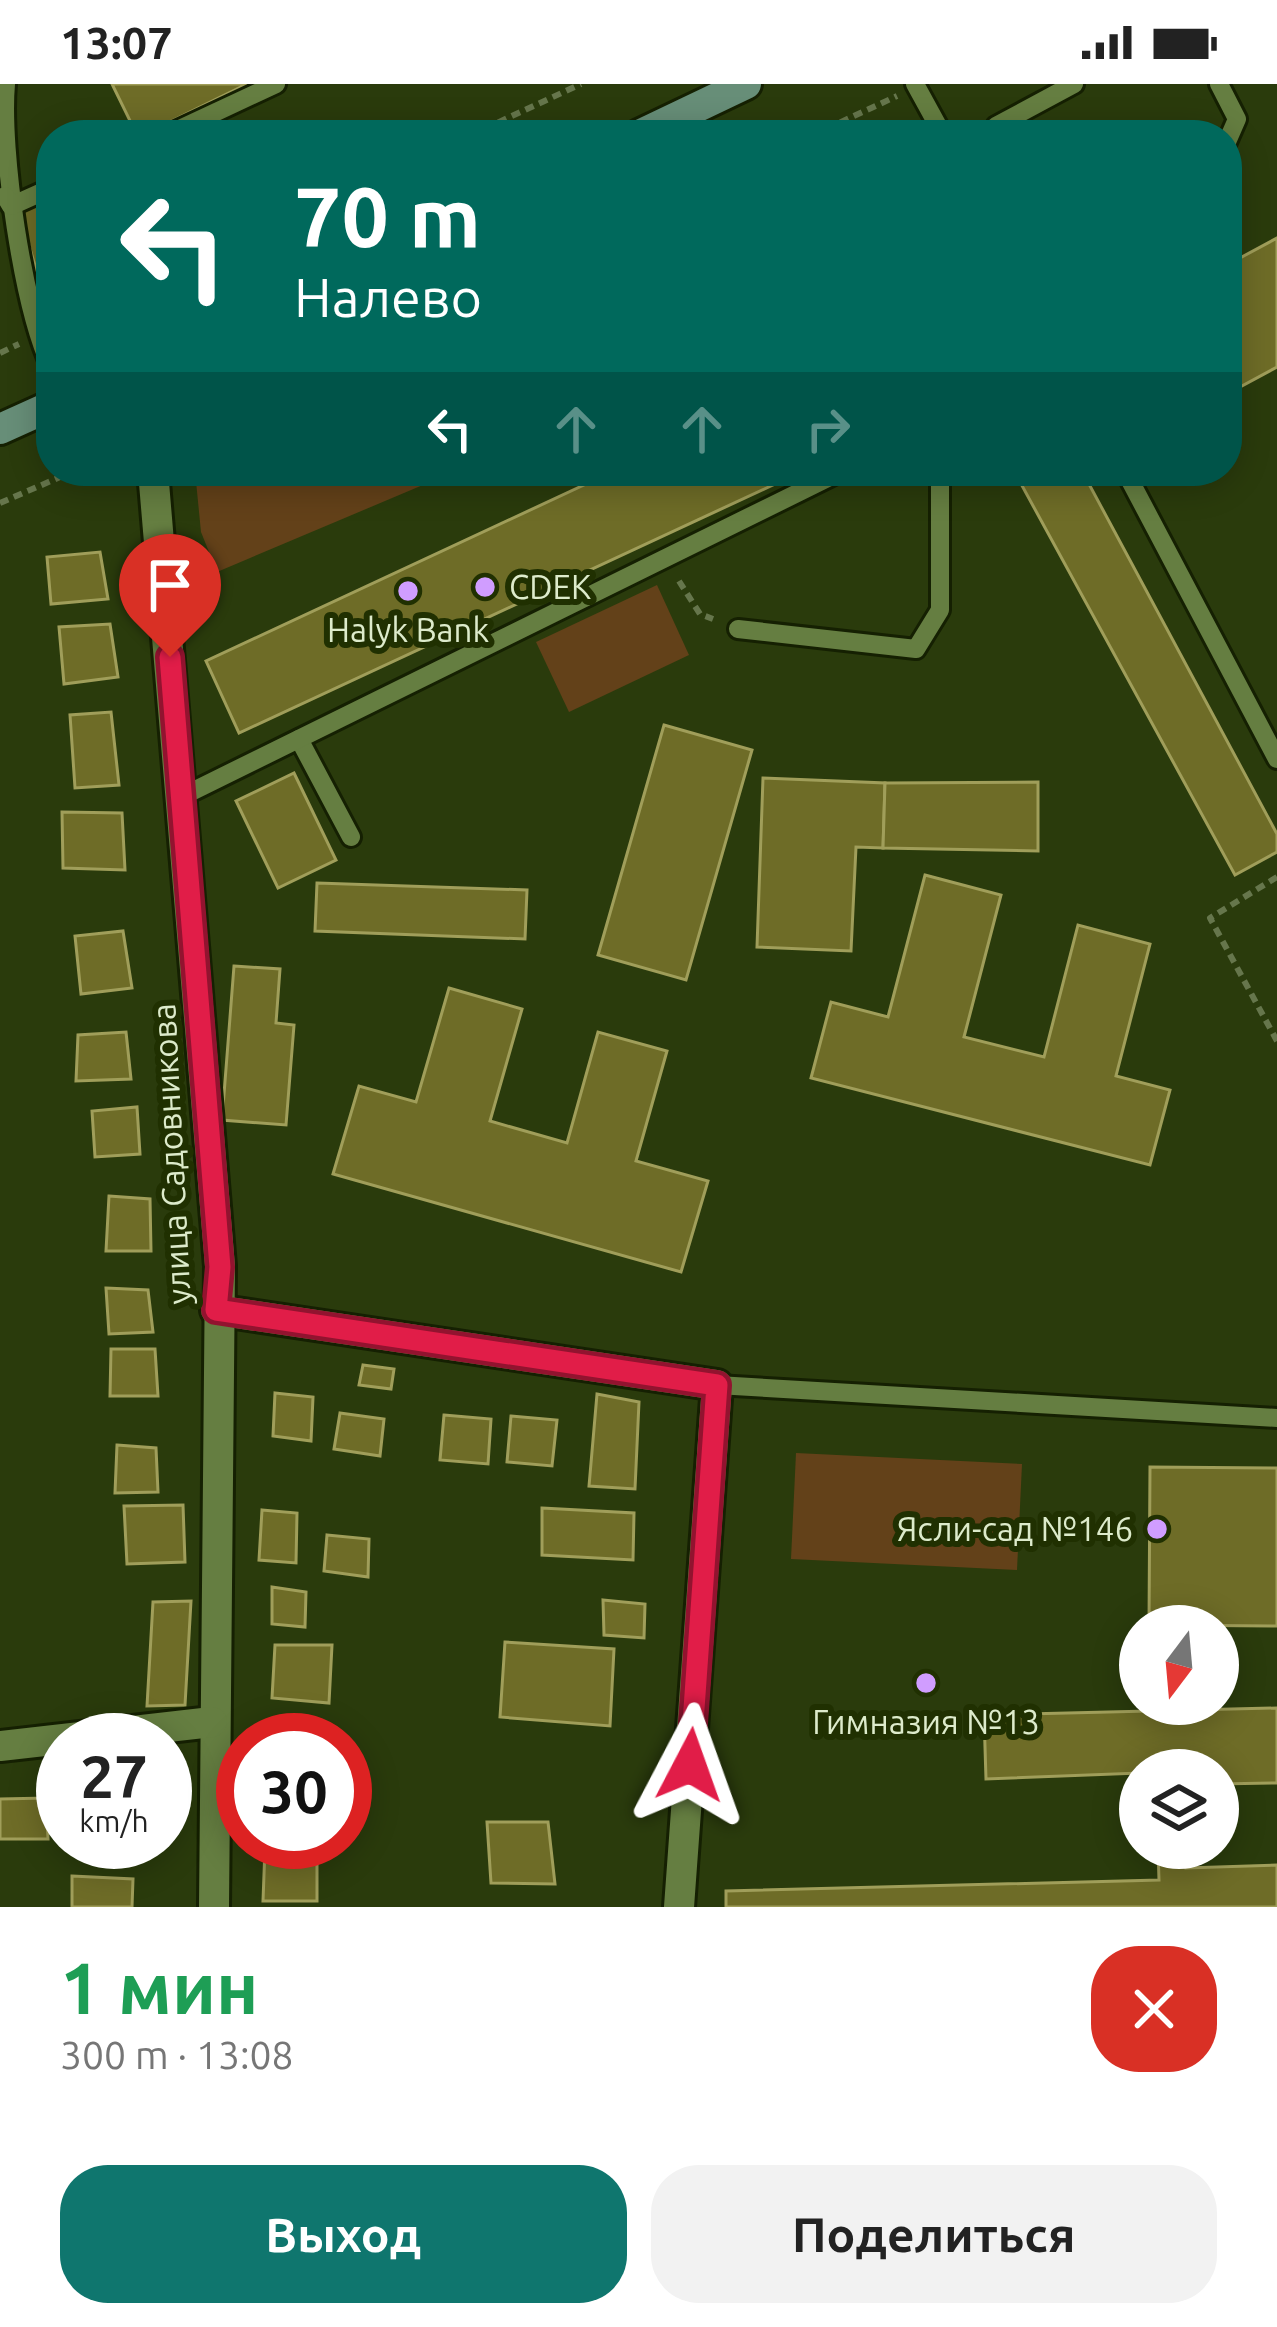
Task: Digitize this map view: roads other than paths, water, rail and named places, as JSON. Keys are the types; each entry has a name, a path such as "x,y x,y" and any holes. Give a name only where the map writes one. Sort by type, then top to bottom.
{"main road":[{"path":"670,120 746,84"},
{"path":"0,429 36,413"}],"street":[{"name":"улица Садовникова","path":"154,486 220,1267 212,1722 214,1907"},
{"path":"216,1310 717,1385 679,1907"},
{"path":"0,1745 212,1722"}],"lane":[{"path":"6,84 11,206 36,336"},
{"path":"199,120 276,84"},
{"path":"1007,120 1074,84"},
{"path":"1219,84 1237,120"},
{"path":"916,85 935,120"},
{"path":"0,187 11,206"},
{"path":"11,206 36,195"},
{"path":"183,796 812,486"},
{"path":"738,629 916,649 940,610 940,486"},
{"path":"1133,486 1277,759"},
{"path":"298,739 351,837"},
{"path":"717,1385 1277,1418"}],"place":[{"name":"CDEK","path":"485,587"},
{"name":"Halyk Bank","path":"408,591"},
{"name":"Ясли-сад №146","path":"1157,1529"},
{"name":"Гимназия №13","path":"926,1683"}]}
